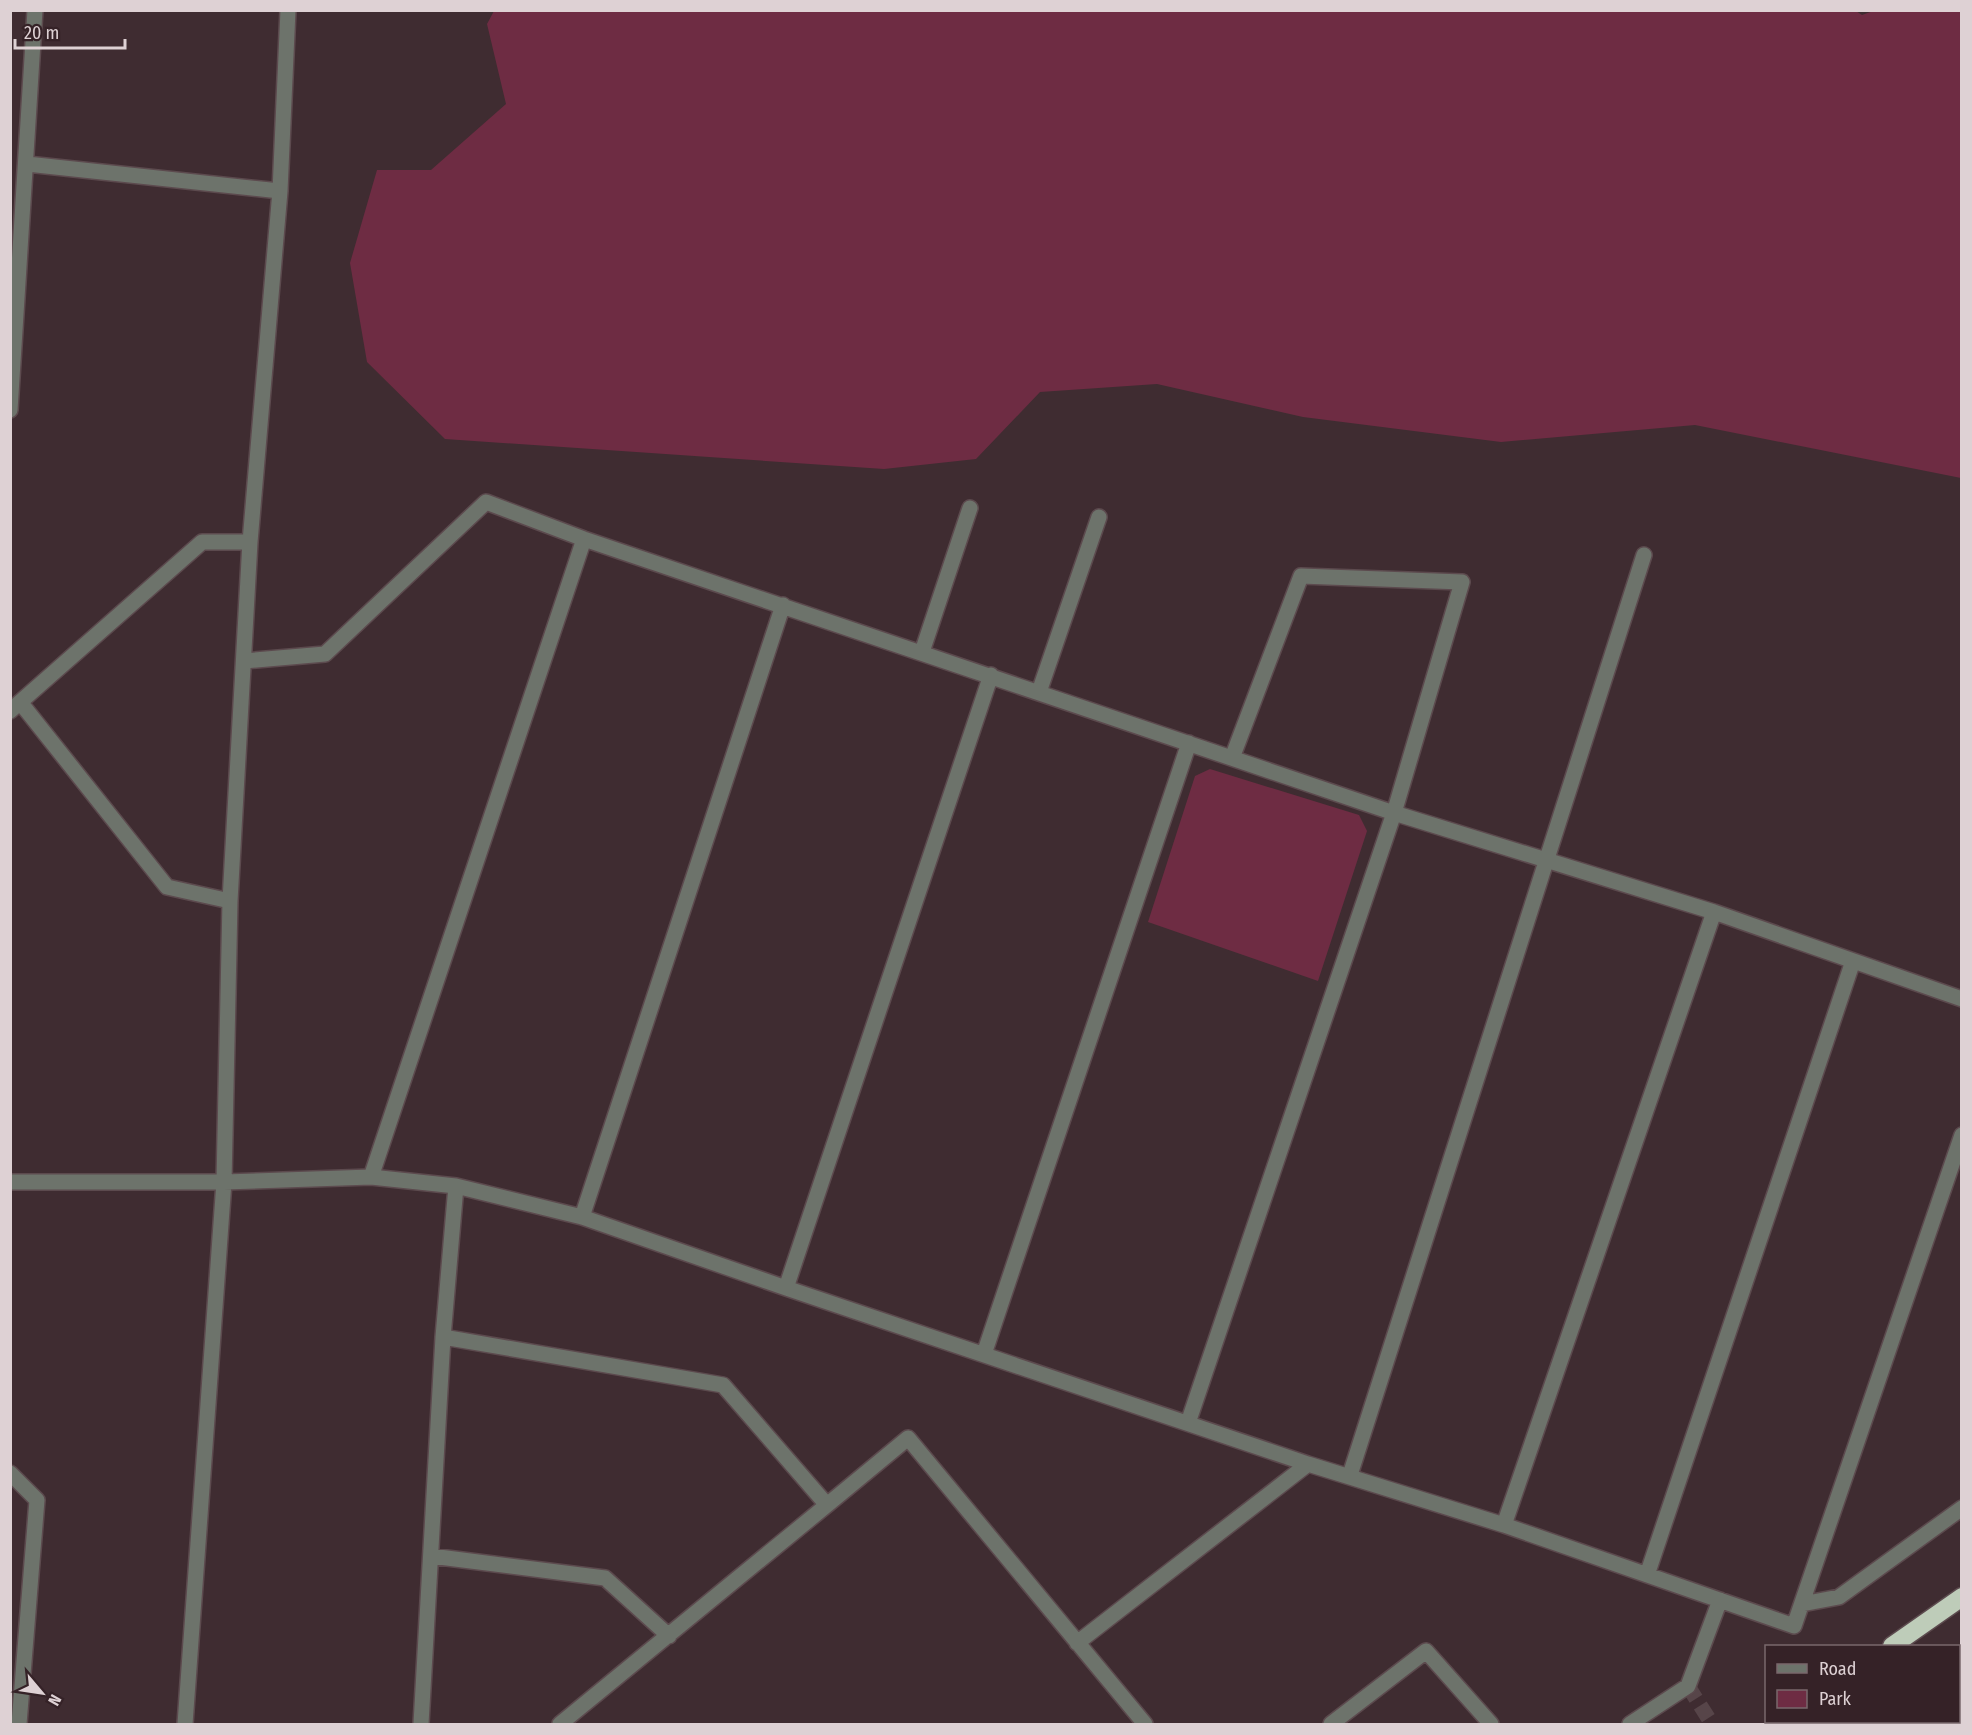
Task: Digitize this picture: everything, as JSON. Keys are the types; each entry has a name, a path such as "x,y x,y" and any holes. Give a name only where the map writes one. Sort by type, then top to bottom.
{"highway":[{"path":"1895,1645 1962,1597"}],"street":[{"path":"10,410 35,10"},
{"path":"185,1725 224,1182 230,901 250,542 280,191 288,10"},
{"path":"27,164 280,191"},
{"path":"244,661 325,654 486,502 584,539 1394,813 1714,912 1962,999"},
{"path":"922,652 970,508"},
{"path":"1039,692 1099,517"},
{"path":"371,1177 584,539"},
{"path":"230,901 167,887 15,707 202,542 250,542"},
{"path":"1350,1475 1644,555"},
{"path":"1188,1423 1394,813 1462,582 1300,576 1232,758"},
{"path":"582,1217 783,605"},
{"path":"786,1288 991,675"},
{"path":"984,1354 1189,743"},
{"path":"1504,1525 1714,912"},
{"path":"1647,1575 1853,961"},
{"path":"10,1182 224,1182 371,1177 456,1186 582,1217 1308,1464 1350,1475 1504,1525 1794,1626 1962,1135"},
{"path":"421,1725 443,1337 456,1186"},
{"path":"443,1337 723,1385 827,1505"},
{"path":"560,1725 909,1438 1145,1725"},
{"path":"1077,1643 1308,1464"},
{"path":"10,1473 37,1500 19,1725"},
{"path":"1802,1604 1839,1597 1962,1508"},
{"path":"431,1556 605,1578 669,1636"},
{"path":"1630,1725 1689,1686 1720,1600"},
{"path":"1331,1725 1426,1651 1491,1725"}],"green space":[{"path":"1876,10 1961,11 1961,478 1695,425 1501,442 1303,417 1157,384 1040,392 976,459 884,469 445,439 367,362 350,263 377,170 431,170 506,104 487,24 494,11 1856,11 1862,15"},
{"path":"1210,769 1359,815 1367,831 1318,981 1148,922 1195,776"}],"tunnel":[{"path":"1688,1686 1712,1724"}]}
